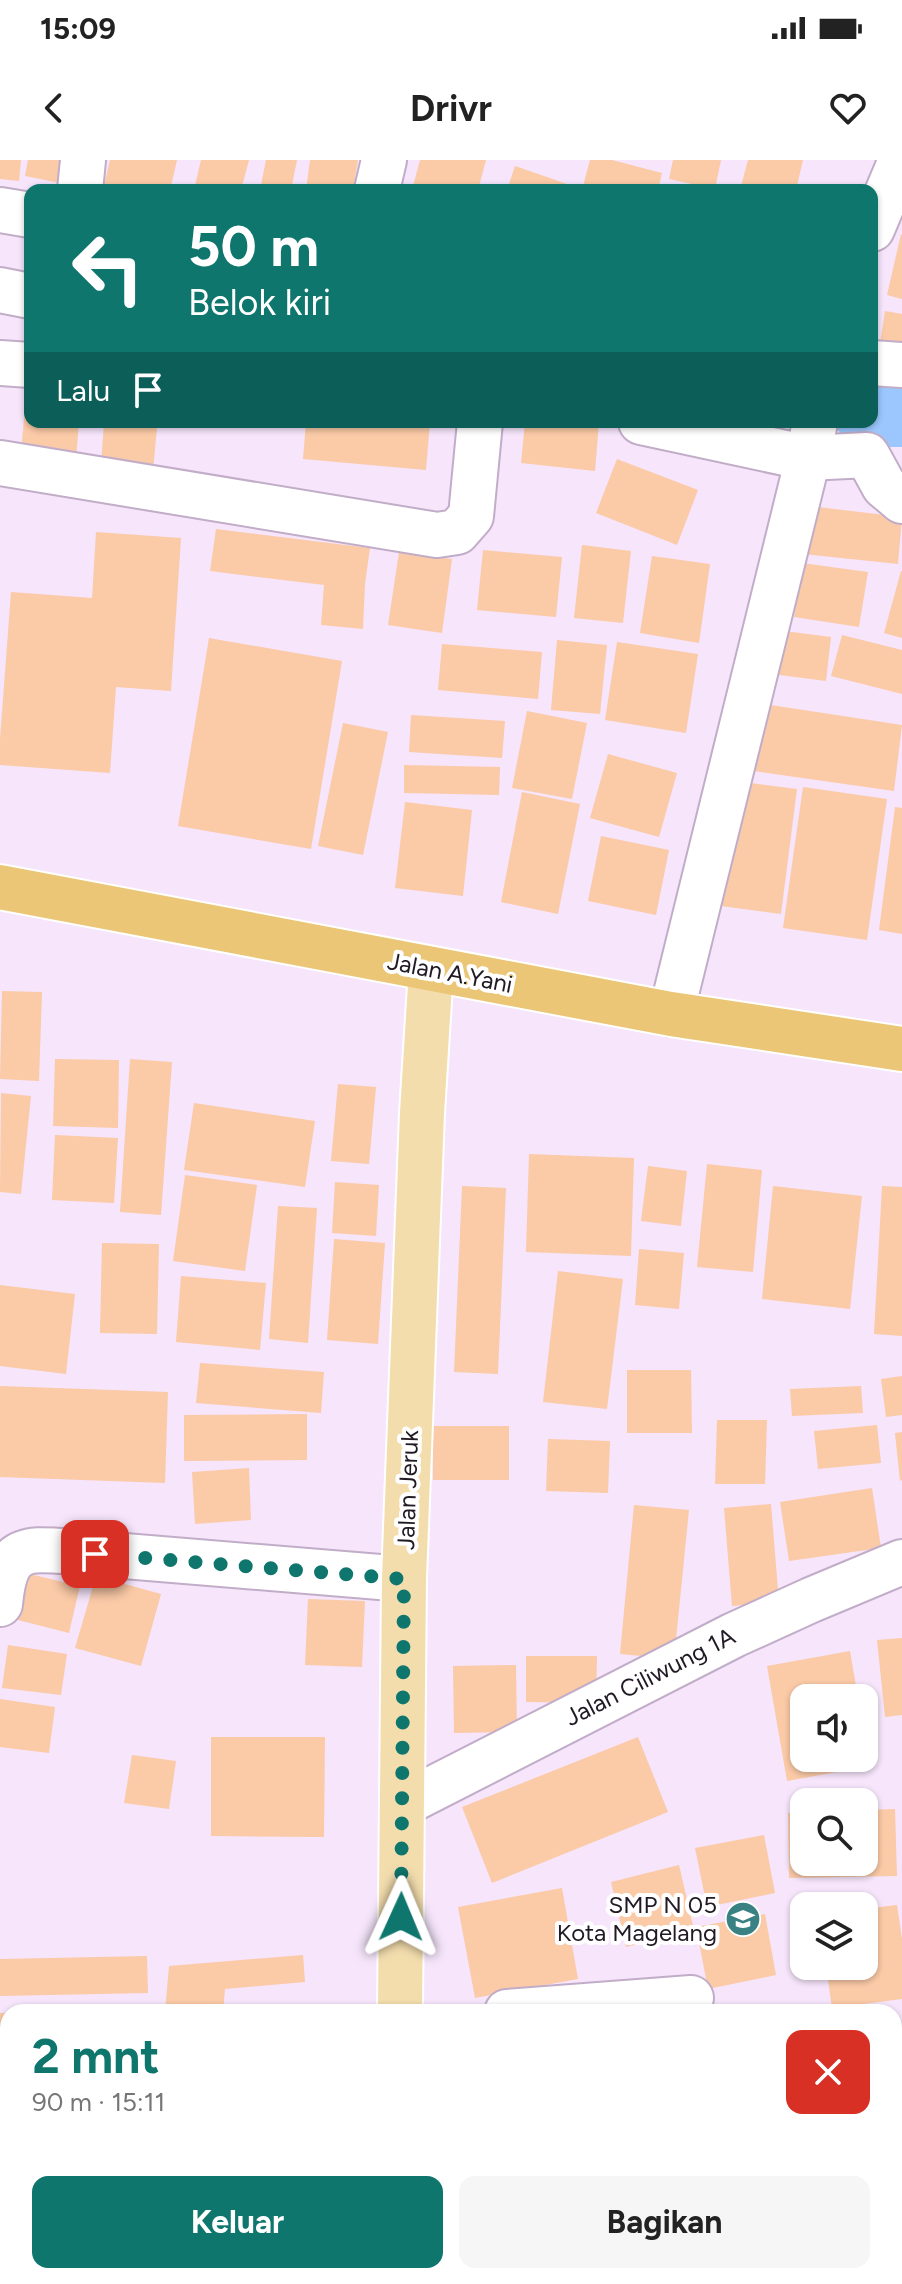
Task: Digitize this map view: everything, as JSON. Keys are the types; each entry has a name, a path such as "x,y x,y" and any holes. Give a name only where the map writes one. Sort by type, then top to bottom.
{"highway":[{"name":"Jalan A.Yani","path":"0,887 671,1014 902,1049"}],"main road":[{"name":"Jalan Jeruk","path":"400,2004 404,1579 422,1113 431,969"}],"street":[{"path":"81,184 83,160"},
{"path":"378,184 384,160"},
{"path":"878,215 901,160"},
{"path":"0,210 24,214"},
{"path":"0,290 24,295"},
{"path":"0,363 24,365"},
{"path":"878,363 902,365"},
{"path":"0,463 437,535 457,532 471,516 479,428"},
{"path":"688,428 843,448 902,501"},
{"path":"671,1014 843,448"},
{"path":"0,1604 4,1577 12,1562 24,1553 37,1552 64,1551 404,1579"},
{"name":"Jalan Ciliwung 1A","path":"403,1804 734,1635 902,1562"},
{"path":"612,2004 691,1998"}],"building":[{"path":"0,160 21,160 19,181 0,179"},
{"path":"28,160 64,160 60,183 25,176"},
{"path":"110,160 177,160 171,184 104,184"},
{"path":"201,160 249,160 243,184 195,184"},
{"path":"266,160 297,160 292,184 261,184"},
{"path":"310,160 358,160 354,184 307,184"},
{"path":"420,160 486,160 480,184 414,184"},
{"path":"590,160 612,160 662,173 659,184 584,184"},
{"path":"673,160 721,160 716,184 692,184 669,179"},
{"path":"748,160 803,160 797,184 742,184"},
{"path":"515,166 567,184 509,184"},
{"path":"902,235 902,299 887,295"},
{"path":"885,311 902,314 902,353 879,350"},
{"path":"24,418 24,428 79,428 76,459 21,454"},
{"path":"104,428 157,428 152,482 100,478"},
{"path":"306,428 430,428 426,470 303,459"},
{"path":"524,428 599,428 595,471 521,463"},
{"path":"617,459 698,490 677,545 596,513"},
{"path":"809,506 902,517 898,564 803,554"},
{"path":"216,529 370,548 363,629 321,625 324,585 210,571"},
{"path":"96,532 181,538 171,691 116,687 110,773 0,765 11,592 92,598"},
{"path":"582,545 631,551 623,623 574,618"},
{"path":"483,550 562,557 556,617 477,610"},
{"path":"399,552 452,559 442,633 388,625"},
{"path":"652,556 710,564 699,643 640,633"},
{"path":"802,563 868,572 859,627 794,617"},
{"path":"902,571 902,638 884,633"},
{"path":"776,630 831,637 826,681 772,674"},
{"path":"842,635 902,650 902,694 831,676"},
{"path":"209,638 342,661 311,849 178,826"},
{"path":"557,640 607,645 600,714 551,710"},
{"path":"617,642 698,654 686,733 605,720"},
{"path":"442,644 542,652 538,699 438,690"},
{"path":"764,704 902,725 894,791 754,771"},
{"path":"527,711 587,723 572,799 512,788"},
{"path":"411,715 505,721 502,758 409,752"},
{"path":"343,723 388,732 363,855 318,846"},
{"path":"608,754 677,773 659,837 590,818"},
{"path":"404,765 500,767 499,795 404,793"},
{"path":"736,781 797,789 781,914 721,906"},
{"path":"803,787 887,799 867,940 783,928"},
{"path":"522,792 580,804 558,914 501,902"},
{"path":"405,802 472,810 463,896 395,888"},
{"path":"895,807 902,808 902,934 879,930"},
{"path":"601,836 669,850 656,915 588,901"},
{"path":"2,991 42,992 39,1081 0,1079"},
{"path":"55,1059 119,1060 118,1128 53,1126"},
{"path":"130,1059 172,1062 161,1215 120,1212"},
{"path":"338,1084 376,1087 369,1164 331,1161"},
{"path":"1,1093 31,1096 21,1194 0,1192"},
{"path":"194,1103 315,1121 305,1187 184,1170"},
{"path":"55,1135 118,1138 114,1203 52,1200"},
{"path":"529,1154 634,1158 631,1256 526,1252"},
{"path":"707,1164 762,1170 753,1272 697,1267"},
{"path":"648,1166 687,1171 681,1226 641,1221"},
{"path":"185,1175 257,1185 245,1271 173,1261"},
{"path":"335,1182 379,1185 376,1236 332,1233"},
{"path":"462,1186 506,1188 498,1374 454,1372"},
{"path":"773,1186 862,1196 850,1309 762,1299"},
{"path":"882,1186 902,1187 902,1336 874,1334"},
{"path":"278,1206 317,1208 308,1343 269,1339"},
{"path":"334,1239 385,1243 378,1344 327,1340"},
{"path":"102,1243 159,1244 157,1334 100,1333"},
{"path":"639,1249 684,1253 679,1309 635,1305"},
{"path":"558,1271 623,1279 607,1409 543,1402"},
{"path":"181,1276 266,1283 260,1350 176,1342"},
{"path":"0,1285 75,1294 66,1374 0,1366"},
{"path":"200,1363 324,1372 321,1413 196,1403"},
{"path":"627,1370 691,1370 692,1433 627,1433"},
{"path":"902,1376 902,1415 886,1417 881,1379"},
{"path":"0,1386 168,1392 165,1483 0,1477"},
{"path":"861,1386 863,1413 792,1416 790,1389"},
{"path":"307,1414 307,1460 184,1461 184,1415"},
{"path":"717,1420 767,1420 765,1484 715,1484"},
{"path":"877,1425 881,1463 818,1469 814,1431"},
{"path":"433,1426 509,1426 509,1480 433,1480"},
{"path":"902,1432 902,1480 900,1481 895,1433"},
{"path":"548,1439 610,1441 608,1493 546,1491"},
{"path":"249,1468 251,1520 195,1524 192,1472"},
{"path":"872,1488 881,1548 789,1561 780,1502"},
{"path":"771,1504 779,1602 732,1606 724,1508"},
{"path":"634,1505 689,1510 674,1659 620,1654"},
{"path":"21,1572 80,1586 69,1633 10,1618"},
{"path":"96,1576 161,1594 141,1666 75,1648"},
{"path":"308,1599 365,1601 362,1667 305,1665"},
{"path":"902,1638 902,1715 885,1717 877,1640"},
{"path":"8,1645 67,1654 61,1695 2,1688"},
{"path":"850,1651 856,1684 790,1684 790,1772 837,1772 787,1781 767,1666"},
{"path":"526,1656 597,1656 596,1703 526,1702"},
{"path":"516,1665 517,1732 454,1733 453,1666"},
{"path":"0,1699 55,1707 49,1753 0,1747"},
{"path":"211,1737 325,1737 324,1837 211,1836"},
{"path":"638,1737 668,1812 492,1883 462,1807"},
{"path":"132,1755 176,1761 169,1809 124,1803"},
{"path":"895,1809 897,1876 789,1878 790,1813 790,1876 878,1876 878,1810"},
{"path":"764,1835 775,1893 707,1907 695,1848"},
{"path":"679,1865 694,1930 626,1947 611,1882"},
{"path":"562,1888 578,1979 475,1998 458,1907"},
{"path":"897,1905 902,1939 902,1999 831,2004 828,1980 878,1980 878,1907"},
{"path":"765,1914 776,1975 708,1989 696,1927"},
{"path":"303,1955 305,1982 225,1989 224,2004 166,2004 169,1966"},
{"path":"147,1956 148,1993 0,1996 0,1959"}],"waterway":[{"path":"878,404 902,404"}],"place":[{"name":"SMP N 05 Kota Magelang","path":"743,1919"}],"route":[{"path":"95,1554 404,1579 401,1917"}]}
